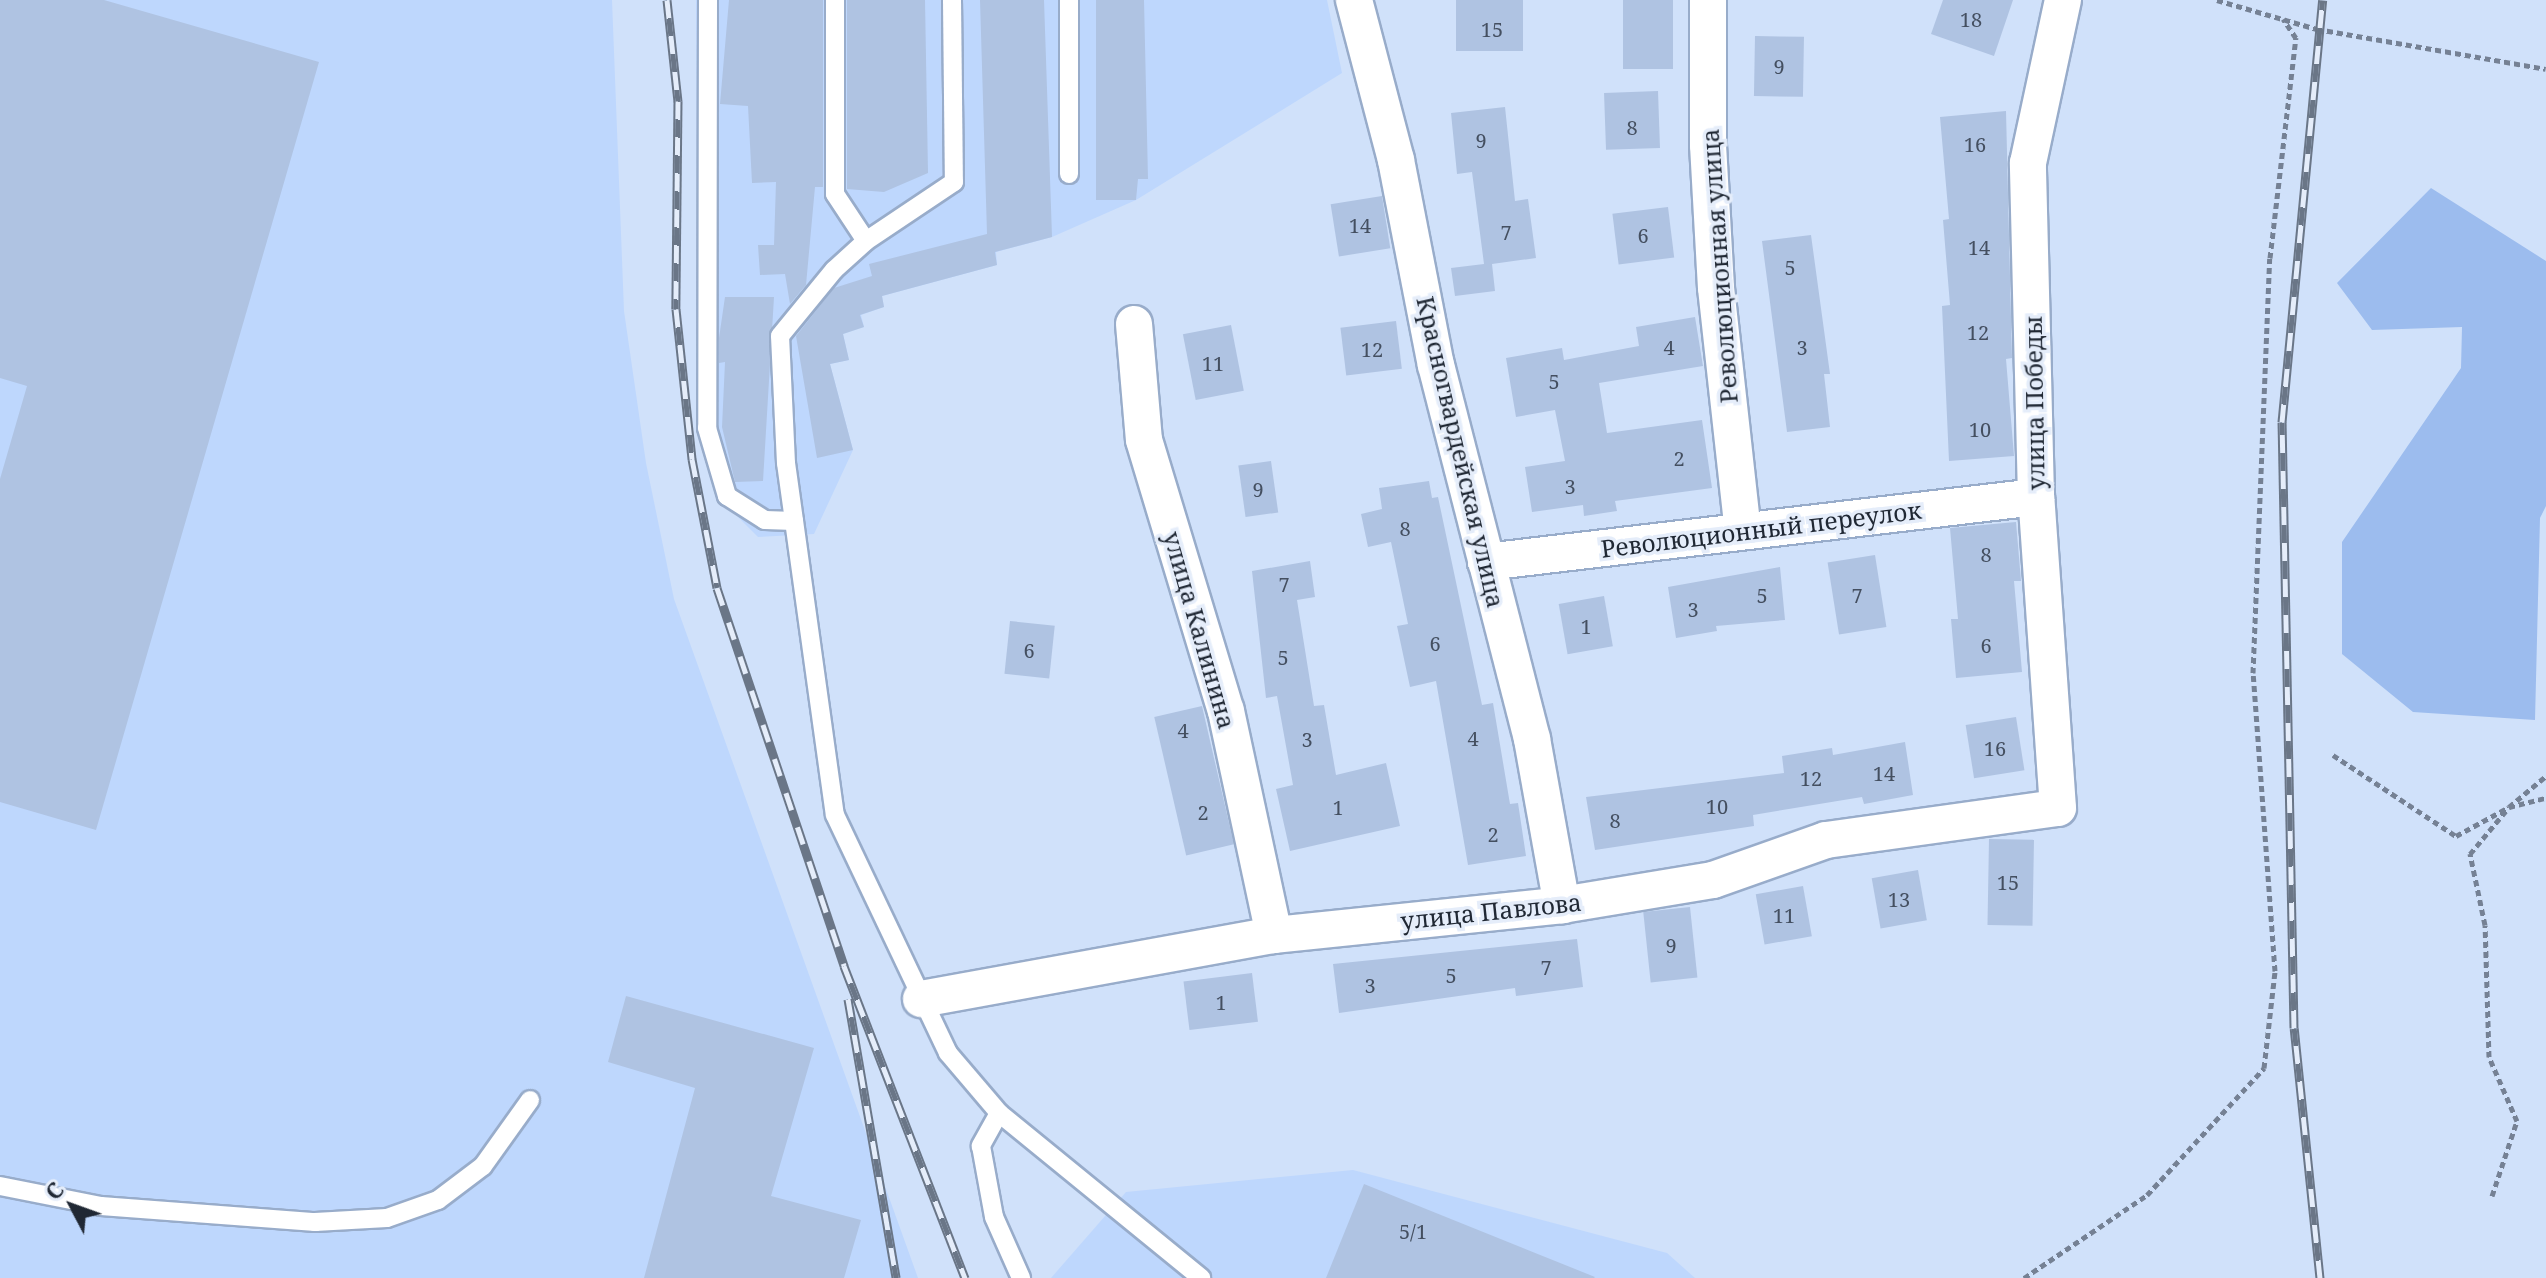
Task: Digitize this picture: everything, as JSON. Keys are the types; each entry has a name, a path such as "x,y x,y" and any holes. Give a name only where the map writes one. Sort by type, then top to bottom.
{"street":[{"name":"Красногвардейская улица","path":"1354,0 1396,160 1436,365 1532,739 1562,905"},
{"name":"Революционная улица","path":"1708,0 1708,145 1716,288 1743,531"},
{"name":"улица Победы","path":"2058,808 2036,497 2028,163 2063,0"},
{"name":"улица Калинина","path":"1134,324 1144,440 1226,711 1274,935"},
{"name":"Революционный переулок","path":"1486,562 2036,497"},
{"name":"улица Павлова","path":"921,999 1274,935 1562,905 1713,880 1826,840 2058,808"}],"lane":[{"path":"708,0 707,428 727,496 765,520 794,521"},
{"path":"835,0 835,194 866,241"},
{"path":"952,0 954,182 866,241 834,270 780,336 786,463 835,815 948,1053 999,1113 1201,1278"},
{"path":"1069,0 1069,174"},
{"path":"0,1186 101,1206 315,1222 387,1218 438,1200 483,1166 530,1100"},
{"path":"999,1113 981,1146 994,1217 1021,1278"}],"path":[{"path":"2217,0 2283,19 2546,69"},
{"path":"2024,1278 2147,1195 2264,1068 2275,971 2253,673 2270,258 2296,38 2283,19"},
{"path":"2333,755 2456,836 2509,807 2546,798"},
{"path":"2492,1196 2517,1121 2489,1057 2485,925 2470,854 2509,807 2546,776"}],"shaded area":[{"path":"0,0 612,0 624,311 646,463 674,599 918,1278 0,1278"},
{"path":"696,0 1327,0 1342,73 1136,200 1052,237 996,252 997,265 882,296 884,307 861,315 864,327 843,334 849,360 830,364 853,450 814,534 758,537 721,500 698,431"},
{"path":"2431,188 2546,261 2546,506 2540,518 2535,720 2413,712 2342,654 2342,542 2461,368 2462,327 2372,330 2337,283"},
{"path":"1353,1170 1667,1253 1695,1278 1051,1278 1126,1192"}],"building":[{"path":"0,0 104,0 319,62 96,830 0,802 0,479 27,386 0,378"},
{"path":"729,0 823,0 823,187 815,187 806,285 790,304 785,274 760,275 758,245 774,245 776,182 752,183 748,106 720,104"},
{"path":"847,0 925,0 928,173 884,192 847,189"},
{"path":"980,0 1044,0 1052,237 995,252 997,265 882,296 884,307 860,315 864,327 843,334 849,360 830,364 853,450 817,458 796,336 834,288 872,276 869,264 987,234"},
{"path":"1096,0 1144,0 1148,179 1138,179 1136,200 1096,200"},
{"path":"1456,0 1523,0 1523,51 1456,51"},
{"path":"1623,0 1673,0 1673,69 1623,69"},
{"path":"1943,0 2013,0 1994,56 1931,34"},
{"path":"1755,36 1804,37 1803,97 1754,96"},
{"path":"1658,91 1660,148 1606,150 1604,93"},
{"path":"1505,107 1515,201 1528,199 1536,258 1492,264 1495,291 1455,296 1451,268 1484,264 1472,172 1457,174 1451,113"},
{"path":"2006,111 2012,358 2006,359 2014,456 1949,461 1942,306 1950,305 1943,220 1949,219 1940,117"},
{"path":"1382,196 1390,248 1339,256 1331,204"},
{"path":"1668,207 1674,258 1619,264 1612,214"},
{"path":"1811,235 1830,374 1824,374 1830,427 1787,432 1762,241"},
{"path":"725,297 774,297 763,481 735,482 722,427 725,362 719,363 719,338"},
{"path":"1695,317 1703,366 1599,383 1607,433 1702,420 1712,488 1615,501 1617,511 1584,516 1583,505 1532,512 1525,467 1565,461 1555,410 1516,417 1506,358 1562,348 1564,360 1639,346 1636,327"},
{"path":"1396,321 1402,369 1346,375 1340,328"},
{"path":"1231,325 1244,391 1196,400 1183,334"},
{"path":"1271,461 1278,512 1246,517 1238,466"},
{"path":"1429,481 1432,498 1438,497 1482,705 1493,703 1510,804 1518,803 1526,856 1468,865 1436,681 1410,687 1397,626 1408,624 1391,542 1368,547 1361,514 1382,509 1379,488"},
{"path":"2016,522 2021,581 2014,581 2022,672 1956,678 1951,619 1958,619 1950,528"},
{"path":"1875,555 1886,627 1839,635 1828,563"},
{"path":"1310,561 1315,597 1297,600 1314,706 1324,705 1336,775 1386,763 1400,826 1290,851 1276,789 1293,785 1277,696 1266,698 1252,571"},
{"path":"1780,567 1785,620 1716,626 1717,631 1676,638 1668,587"},
{"path":"1604,596 1613,646 1568,654 1559,604"},
{"path":"1010,621 1055,626 1049,678 1004,674"},
{"path":"1202,706 1234,844 1186,855 1154,717"},
{"path":"2016,717 2024,770 1974,778 1966,725"},
{"path":"1905,742 1913,795 1864,804 1862,797 1753,815 1754,826 1595,850 1586,797 1784,773 1782,756 1832,748 1833,755"},
{"path":"1989,839 2034,840 2032,926 1987,925"},
{"path":"1918,870 1927,920 1881,928 1872,878"},
{"path":"1803,886 1812,936 1765,945 1756,894"},
{"path":"1690,907 1697,978 1651,983 1643,912"},
{"path":"1577,939 1583,987 1516,996 1515,988 1339,1013 1333,964"},
{"path":"1252,973 1258,1022 1189,1030 1184,981"},
{"path":"626,996 814,1048 771,1196 861,1220 844,1278 644,1278 695,1088 608,1062"},
{"path":"1364,1184 1595,1277 1326,1278"}],"railway":[{"path":"667,0 678,101 676,309 692,459 717,588 844,966 965,1278"},
{"path":"2320,1278 2294,1028 2282,422 2323,0"},
{"path":"848,999 896,1278"}]}
